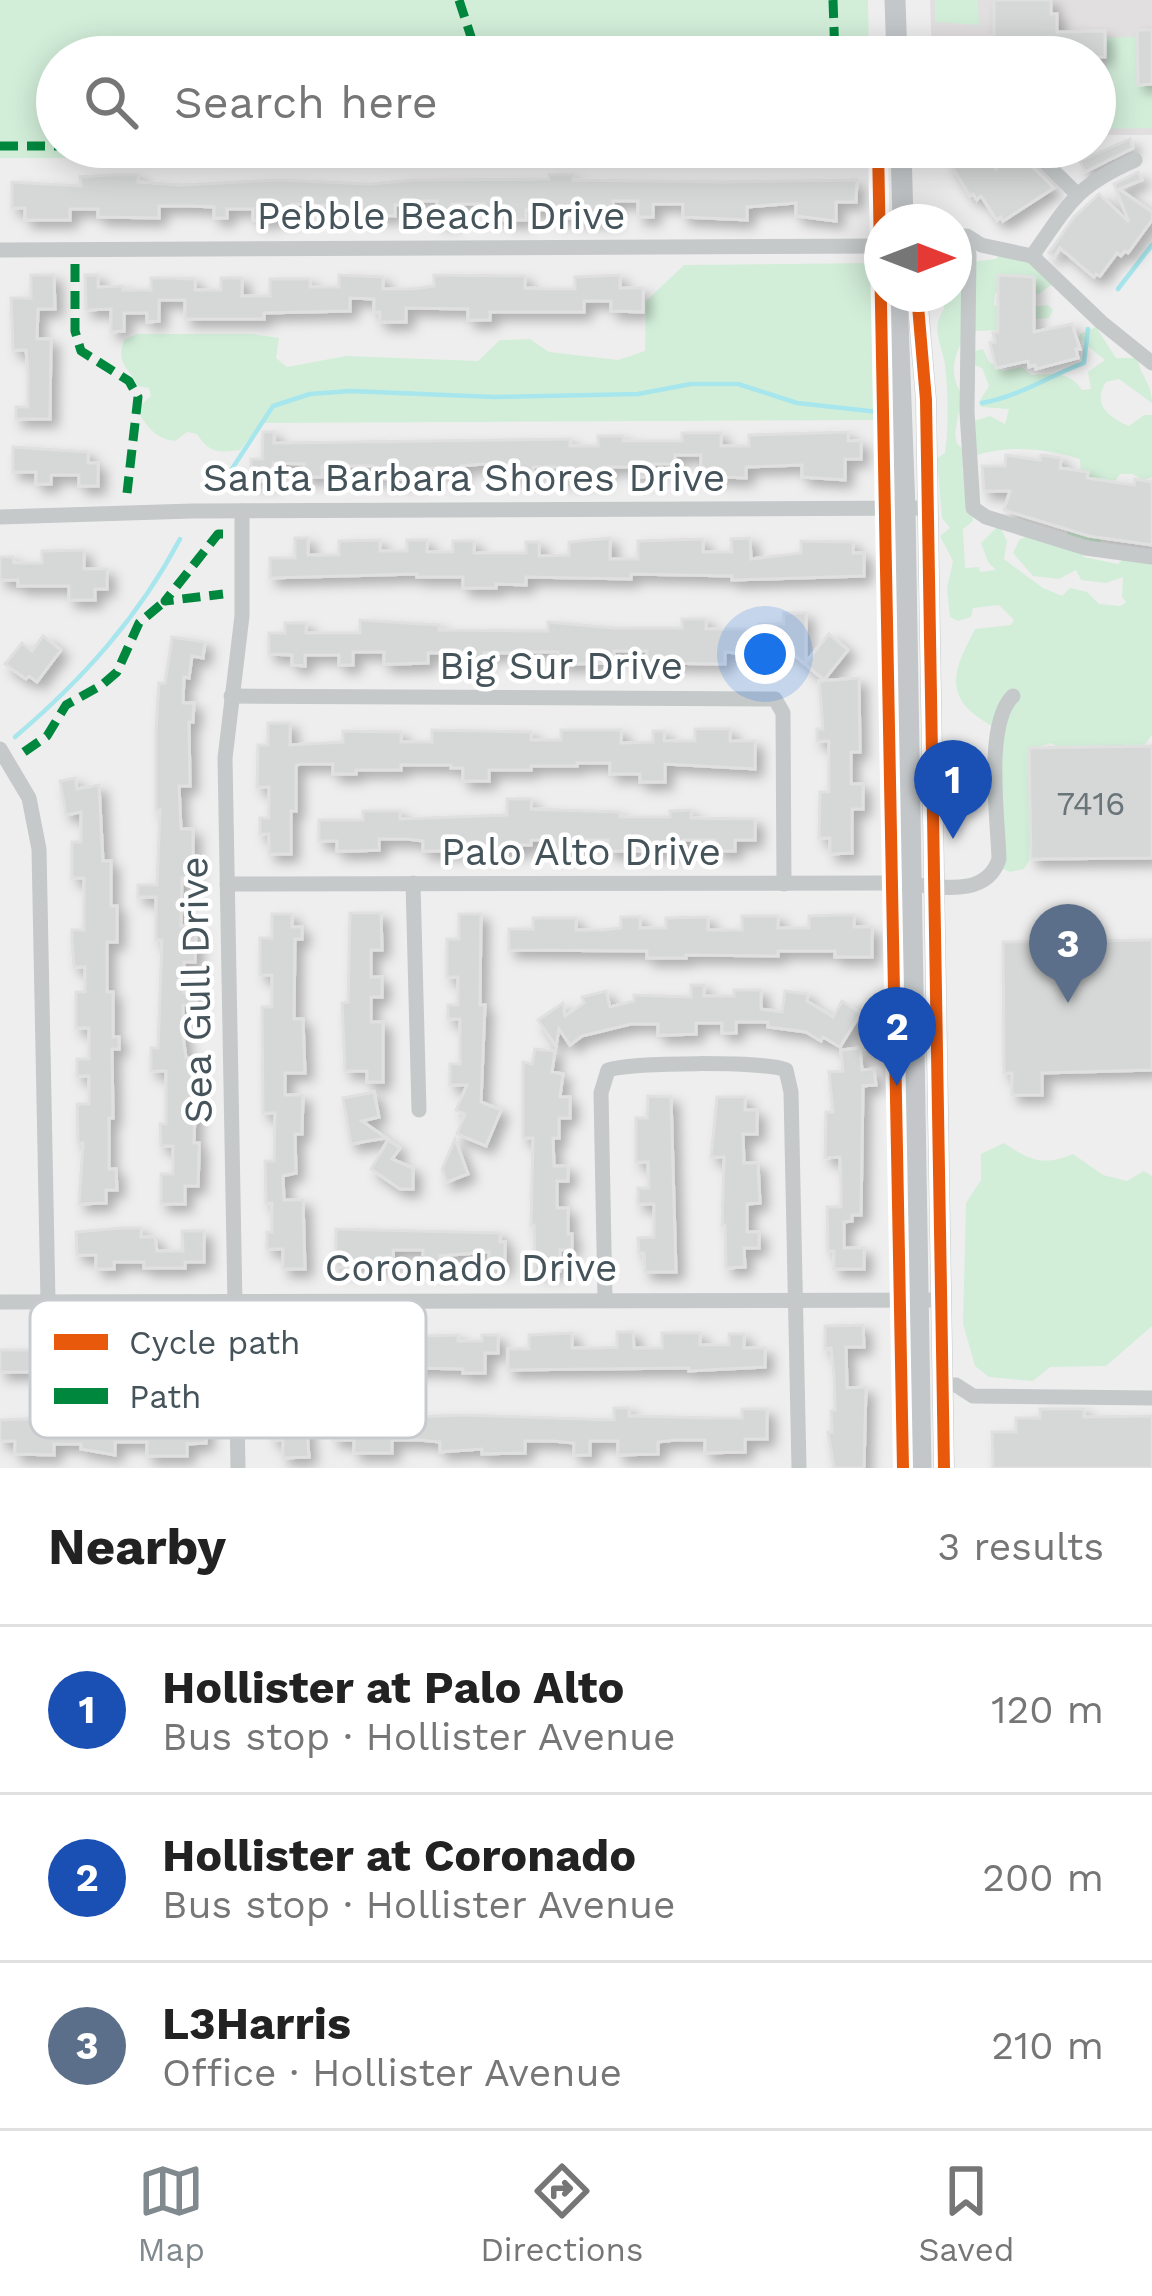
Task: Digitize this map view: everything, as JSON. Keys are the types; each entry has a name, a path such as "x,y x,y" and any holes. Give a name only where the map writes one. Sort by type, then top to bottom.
{"main road":[{"path":"896,0 897,36"},
{"path":"902,168 903,204"},
{"path":"899,312 917,509 923,884 944,1468"},
{"path":"917,509 926,400 919,312"},
{"path":"921,1468 923,884"}],"street":[{"path":"1031,256 1077,194 1096,177 1135,160"},
{"path":"1050,168 1077,194"},
{"name":"Pebble Beach Drive","path":"0,250 864,246"},
{"path":"972,251 1031,256 1152,364"},
{"path":"968,312 973,508 986,517 1086,548 1152,557"},
{"name":"Santa Barbara Shores Drive","path":"0,517 917,509"},
{"name":"Sea Gull Drive","path":"235,1300 225,742 242,616 242,512"},
{"name":"Big Sur Drive","path":"231,696 775,699 782,706 784,884"},
{"name":"Palo Alto Drive","path":"227,884 973,886 996,869 997,727 1004,705 1013,696"},
{"path":"0,749 29,798 38,841 48,1300"},
{"path":"413,883 419,1110"},
{"path":"605,1300 604,1076 608,1070 621,1066 774,1066 786,1070 800,1468"},
{"name":"Coronado Drive","path":"235,1300 941,1300"},
{"name":"Coronado Drive","path":"0,1302 30,1301"},
{"path":"944,1396 957,1406 973,1396 1152,1398"},
{"name":"Sea Gull Drive","path":"237,1438 238,1468"}],"shaded area":[{"path":"930,0 1152,0 1152,135 1116,135 1116,36 931,36"}],"green space":[{"path":"0,0 868,0 869,36 36,36 36,158 0,158"},
{"path":"935,0 978,0 979,25 935,22"},
{"path":"1135,37 1137,86 1152,86 1152,128 1116,129 1116,38"},
{"path":"1041,249 1053,284 1039,294 1002,285 994,305 1008,310 1048,305 1053,310 1049,318 1020,320 1004,330 976,331 964,337 955,359 955,380 962,395 955,433 957,444 966,451 962,470 969,478 973,521 963,529 965,568 996,570 981,543 999,525 1007,541 1004,559 1043,588 1062,596 1070,588 1087,592 1099,604 1120,606 1126,602 1123,577 1106,583 1081,580 1076,570 1059,579 1033,576 1013,553 1019,540 1039,531 1068,539 1066,526 1105,534 1096,549 1078,549 1084,557 1118,564 1125,557 1152,558 1152,735 1138,754 1094,746 1062,749 1051,743 1031,749 1029,861 1024,869 1010,872 1000,860 995,729 967,708 956,675 975,629 1011,625 1014,620 999,605 973,608 971,617 958,621 950,617 947,588 953,561 940,536 950,528 942,518 937,458 945,453 947,432 945,365 937,330 940,317 942,312 972,312 972,268 977,261 996,259 1003,251"},
{"path":"864,263 864,312 876,312 880,420 261,423 240,450 220,451 197,434 187,432 175,441 152,430 141,417 142,404 151,396 149,388 138,386 121,355 124,340 137,334 253,334 279,338 276,358 287,367 346,356 478,361 500,340 530,339 549,352 618,360 645,351 646,301 684,265"},
{"path":"1096,327 1116,358 1138,358 1150,390 1152,403 1119,379 1106,382 1101,397 1109,414 1129,426 1152,415 1152,477 1143,480 1120,474 1104,496 1081,476 1080,459 1028,449 975,456 974,421 990,416 1005,424 1009,409 981,407 979,402 989,386 982,368 970,363 971,352 983,349 989,362 1003,371 1021,367 1032,375 1060,375 1082,390 1091,389 1088,372 1105,360 1079,339"},
{"path":"1004,1143 1037,1160 1073,1154 1103,1175 1127,1181 1144,1171 1152,1176 1152,1326 1106,1366 1050,1367 1033,1381 989,1377 975,1366 963,1324 966,1203 981,1180 981,1154"}],"building":[{"path":"994,0 1051,0 1057,32 1105,31 1105,36 988,36 994,35"},
{"path":"1137,30 1152,30 1152,84 1138,85"},
{"path":"1130,139 1133,148 1116,156 1116,145"},
{"path":"953,168 1033,168 1054,188 1003,221 1001,217 997,220 981,196 977,200"},
{"path":"1138,172 1142,180 1119,189 1152,212 1152,220 1128,253 1117,253 1100,276 1094,277 1060,248 1054,257 1049,253 1074,217 1099,194 1129,222 1114,184"},
{"path":"138,175 138,182 181,185 279,180 369,184 549,179 549,175 573,175 573,180 857,180 856,202 836,202 836,221 796,216 796,203 747,207 747,220 683,217 683,204 653,204 653,217 638,217 638,201 613,201 613,220 549,217 549,210 526,210 526,220 504,220 504,216 484,216 484,204 452,204 452,221 437,221 437,201 395,205 395,216 352,214 352,207 292,204 292,217 272,220 253,220 253,209 227,209 227,218 214,218 214,207 159,206 159,218 98,217 98,209 70,209 70,220 25,220 25,208 12,208 12,182 81,186 80,177"},
{"path":"31,275 54,275 55,309 38,309 37,339 51,339 50,419 16,419 16,407 28,407 28,371 26,350 13,350 11,298 31,298"},
{"path":"85,275 98,275 98,287 123,286 123,290 151,290 151,278 169,278 195,279 195,290 221,290 221,278 242,278 242,296 270,296 270,279 310,279 310,287 339,287 339,275 383,277 383,289 412,289 434,286 434,275 525,276 525,288 575,289 575,277 620,275 620,288 643,288 643,312 611,311 611,301 584,301 584,312 490,312 490,320 468,320 468,309 406,308 406,322 380,322 374,299 350,298 350,311 264,313 264,319 185,319 185,300 159,300 159,321 147,322 147,313 124,313 124,331 111,332 111,309 86,310"},
{"path":"998,275 1034,277 1034,332 1072,324 1078,358 1036,369 1028,361 996,368 990,343 998,332"},
{"path":"263,432 274,432 274,443 570,439 570,446 598,446 598,436 682,441 682,433 721,433 721,446 749,446 749,435 848,432 848,441 861,441 861,459 845,459 845,480 802,477 802,465 746,467 746,478 701,476 701,455 675,455 675,464 654,464 654,477 634,477 634,467 604,467 604,478 560,479 560,467 533,467 533,476 512,476 512,465 484,464 461,466 461,478 445,478 445,468 417,468 417,480 373,478 373,466 322,466 322,477 304,477 304,464 273,463 273,481 251,481 251,459 262,459"},
{"path":"13,447 88,452 88,463 98,463 98,486 79,486 79,475 51,475 51,484 36,484 36,472 13,472"},
{"path":"1006,455 1061,458 1060,468 1088,472 1087,478 1134,485 1135,479 1152,482 1152,545 1089,536 1004,510 1010,491 984,491 982,466 1005,466"},
{"path":"295,538 308,538 308,555 339,555 339,541 380,540 380,551 407,551 407,540 427,540 427,552 453,552 453,541 474,541 474,553 526,553 526,542 539,542 539,556 569,555 569,542 610,538 610,559 638,559 638,541 703,539 703,552 732,552 731,539 750,538 751,559 801,553 801,541 853,542 853,553 864,553 864,576 732,580 732,576 631,574 631,579 526,577 526,585 496,584 496,588 463,588 463,577 417,574 270,578 270,558 295,558"},
{"path":"84,550 84,569 107,569 107,589 95,589 95,600 69,600 69,586 18,586 18,580 0,580 0,557 13,557 14,563 42,563 42,551"},
{"path":"784,613 806,613 806,662 829,634 848,650 824,680 780,643 780,657 725,652 725,664 647,663 647,651 614,651 614,663 572,664 558,664 558,652 528,652 528,663 516,663 516,653 484,653 484,664 470,664 470,652 428,653 428,663 384,664 384,652 353,652 353,665 339,665 339,655 305,655 305,666 292,665 292,655 269,654 269,633 285,633 285,623 306,623 306,633 360,633 360,620 439,625 439,630 548,631 548,622 682,628 682,619 706,619 706,629 759,629 759,624 784,624"},
{"path":"43,636 61,650 37,682 5,664 22,643 32,651"},
{"path":"172,637 205,642 203,658 192,656 189,678 184,677 183,703 194,703 193,722 189,722 190,786 179,786 181,829 193,829 193,878 182,878 181,926 196,926 195,962 184,962 184,992 196,992 196,1005 183,1005 183,1036 186,1058 197,1058 194,1143 199,1143 198,1186 185,1186 185,1204 161,1204 161,1174 173,1174 173,1146 161,1146 166,1071 151,1071 151,1048 158,1048 162,940 156,940 156,897 138,897 138,885 157,885 156,729 159,683 165,683"},
{"path":"859,678 860,752 851,752 851,784 863,784 863,809 852,809 852,853 830,854 830,838 819,838 820,792 829,792 829,741 817,741 817,729 823,729 819,681"},
{"path":"268,723 290,723 290,745 343,742 343,731 401,732 401,742 432,742 432,730 531,732 531,740 561,740 561,730 621,730 621,743 653,742 653,731 664,731 664,741 695,741 695,729 730,729 730,741 755,741 755,769 665,764 665,782 640,782 640,774 610,774 610,763 577,763 489,770 489,781 463,781 463,768 451,765 401,765 401,770 333,774 333,764 300,764 296,766 296,811 291,811 291,854 269,854 269,834 260,834 260,818 269,818 269,787 257,787 258,745 268,745"},
{"path":"1152,746 1152,858 1031,859 1029,748"},
{"path":"75,778 77,789 99,785 103,861 111,861 111,906 117,906 117,942 107,942 107,992 113,992 113,1037 119,1037 119,1049 112,1049 113,1118 109,1118 109,1169 116,1169 117,1190 106,1190 106,1203 79,1204 83,1143 78,1143 77,1104 89,1104 89,1076 77,1076 77,1059 89,1059 89,1028 76,1028 76,992 85,992 85,967 74,967 72,930 84,930 84,878 72,878 72,842 81,842 81,812 66,815 60,781"},
{"path":"507,799 531,799 531,809 620,812 620,817 670,817 670,811 691,810 691,818 755,819 755,840 735,840 735,851 715,851 715,840 683,840 684,851 608,851 608,840 577,840 577,851 554,851 554,840 531,840 521,850 423,851 423,841 379,839 379,850 337,851 337,841 319,841 319,820 363,820 363,811 400,811 400,819 507,815"},
{"path":"350,913 381,913 382,950 371,950 371,977 382,977 382,997 371,997 371,1022 383,1022 383,1082 367,1082 367,1071 345,1071 342,1003 348,1002"},
{"path":"272,914 292,914 292,927 302,927 302,939 295,939 294,1019 303,1019 305,1073 285,1073 285,1095 303,1095 302,1134 295,1134 296,1173 283,1176 284,1200 303,1200 305,1269 283,1269 283,1249 267,1249 272,1203 266,1203 265,1161 274,1161 275,1113 263,1113 262,1007 272,1007 272,975 260,975 260,938 272,938"},
{"path":"459,914 481,914 480,1005 485,1005 481,1102 501,1110 486,1146 457,1134 465,1114 456,1110 467,1085 450,1085 450,1064 460,1064 460,1019 448,1019 448,1005 458,1005 458,977 447,977 447,939 459,939"},
{"path":"854,915 854,927 872,927 872,957 835,957 835,951 778,951 778,956 647,958 647,951 509,950 509,929 533,929 533,918 576,918 576,930 602,930 621,928 621,917 640,917 640,928 666,928 666,918 708,917 708,930 742,930 742,916 778,916 778,928 809,928 809,916"},
{"path":"1152,940 1152,1070 1042,1073 1042,1095 1012,1095 1012,1073 1004,1073 1003,942"},
{"path":"691,985 704,985 704,996 761,990 761,1009 782,1012 785,991 808,994 807,1001 833,1017 842,1001 861,1013 840,1047 806,1032 768,1027 768,1022 736,1022 736,1033 722,1033 722,1023 696,1023 696,1034 671,1035 658,1035 658,1024 631,1024 582,1036 570,1045 559,1029 556,1046 538,1020 563,1003 565,1016 584,1003 582,997 606,991 610,1007 634,1001 634,995 691,997"},
{"path":"860,1048 862,1070 874,1069 876,1085 863,1086 861,1215 844,1222 844,1248 864,1248 864,1269 834,1269 834,1251 828,1251 827,1207 841,1207 841,1188 840,1157 825,1158 826,1112 833,1112 829,1072 843,1071 841,1050"},
{"path":"535,1049 555,1051 552,1072 563,1074 560,1097 570,1097 570,1118 559,1118 559,1138 553,1138 554,1166 568,1166 568,1181 557,1181 557,1208 568,1208 568,1234 572,1234 572,1250 560,1250 560,1271 535,1271 533,1138 523,1138 523,1062 532,1064"},
{"path":"374,1092 379,1117 362,1121 386,1138 351,1144 343,1098"},
{"path":"648,1096 671,1097 676,1272 645,1272 644,1253 639,1253 638,1238 654,1237 654,1204 638,1204 638,1188 649,1188 648,1162 636,1162 636,1118 647,1118"},
{"path":"717,1097 745,1097 745,1110 757,1110 757,1134 743,1134 744,1163 758,1163 760,1203 747,1204 747,1232 759,1232 759,1248 744,1248 745,1267 726,1268 724,1157 711,1157"},
{"path":"455,1139 468,1174 447,1182 442,1169"},
{"path":"388,1140 400,1148 392,1159 413,1168 413,1189 400,1189 371,1169"},
{"path":"141,1228 141,1237 155,1237 157,1251 183,1251 182,1231 204,1231 204,1262 185,1262 185,1268 144,1268 144,1262 114,1262 114,1269 96,1269 96,1255 77,1255 76,1232"},
{"path":"336,1229 500,1233 500,1242 505,1242 505,1268 489,1268 489,1252 440,1256 440,1268 423,1268 423,1250 393,1250 394,1266 352,1262 352,1267 336,1267"},
{"path":"863,1325 864,1347 846,1347 847,1388 866,1387 864,1468 834,1468 828,1432 832,1432 831,1411 835,1410 834,1375 831,1348 825,1349 825,1326"},
{"path":"617,1332 633,1332 634,1348 662,1348 662,1333 700,1333 700,1345 729,1345 729,1334 744,1334 744,1348 765,1348 765,1367 508,1370 508,1349 529,1349 529,1335 572,1333 572,1348 597,1348 617,1347"},
{"path":"458,1335 458,1341 482,1341 482,1335 498,1335 498,1353 485,1353 485,1373 463,1373 463,1369 426,1368 426,1336"},
{"path":"0,1350 30,1350 30,1372 0,1372"},
{"path":"614,1408 629,1408 629,1416 716,1418 742,1418 742,1409 767,1409 767,1439 745,1439 745,1452 705,1453 705,1440 676,1440 658,1442 658,1454 618,1455 618,1441 590,1441 590,1455 574,1455 574,1443 553,1441 525,1441 525,1453 482,1454 482,1449 440,1452 440,1442 419,1440 392,1440 392,1453 354,1453 354,1440 333,1440 426,1438 426,1416 614,1420"},
{"path":"1040,1409 1084,1409 1084,1417 1152,1416 1152,1468 993,1468 992,1432 1016,1432 1016,1418 1040,1418"},
{"path":"30,1419 30,1438 206,1438 206,1443 187,1444 187,1456 147,1456 147,1442 115,1442 115,1455 81,1449 81,1444 54,1444 54,1455 15,1454 15,1441 0,1441 0,1420"},
{"path":"308,1438 309,1457 283,1458 283,1440 272,1440"}],"waterway":[{"path":"1118,289 1152,245"},
{"path":"982,403 1084,363 1088,329"},
{"path":"226,478 273,406 310,394 638,394 691,384 738,384 797,403 878,412"},
{"path":"15,737 107,646 180,539"}],"marked path":[{"path":"459,0 471,36"},
{"path":"833,0 834,36"},
{"path":"0,146 36,146"},
{"path":"75,264 75,331 81,351 129,381 138,397 127,493"},
{"path":"223,534 218,534 165,601 223,594"},
{"path":"24,752 47,736 66,705 117,672 139,623 165,601"}],"cycle path":[{"path":"878,168 903,1468"},
{"path":"919,312 926,400 944,1468"}],"place":[{"name":"Hollister at Palo Alto","path":"953,839"},
{"name":"L3Harris","path":"1068,1003"},
{"name":"Hollister at Coronado","path":"897,1086"}]}
